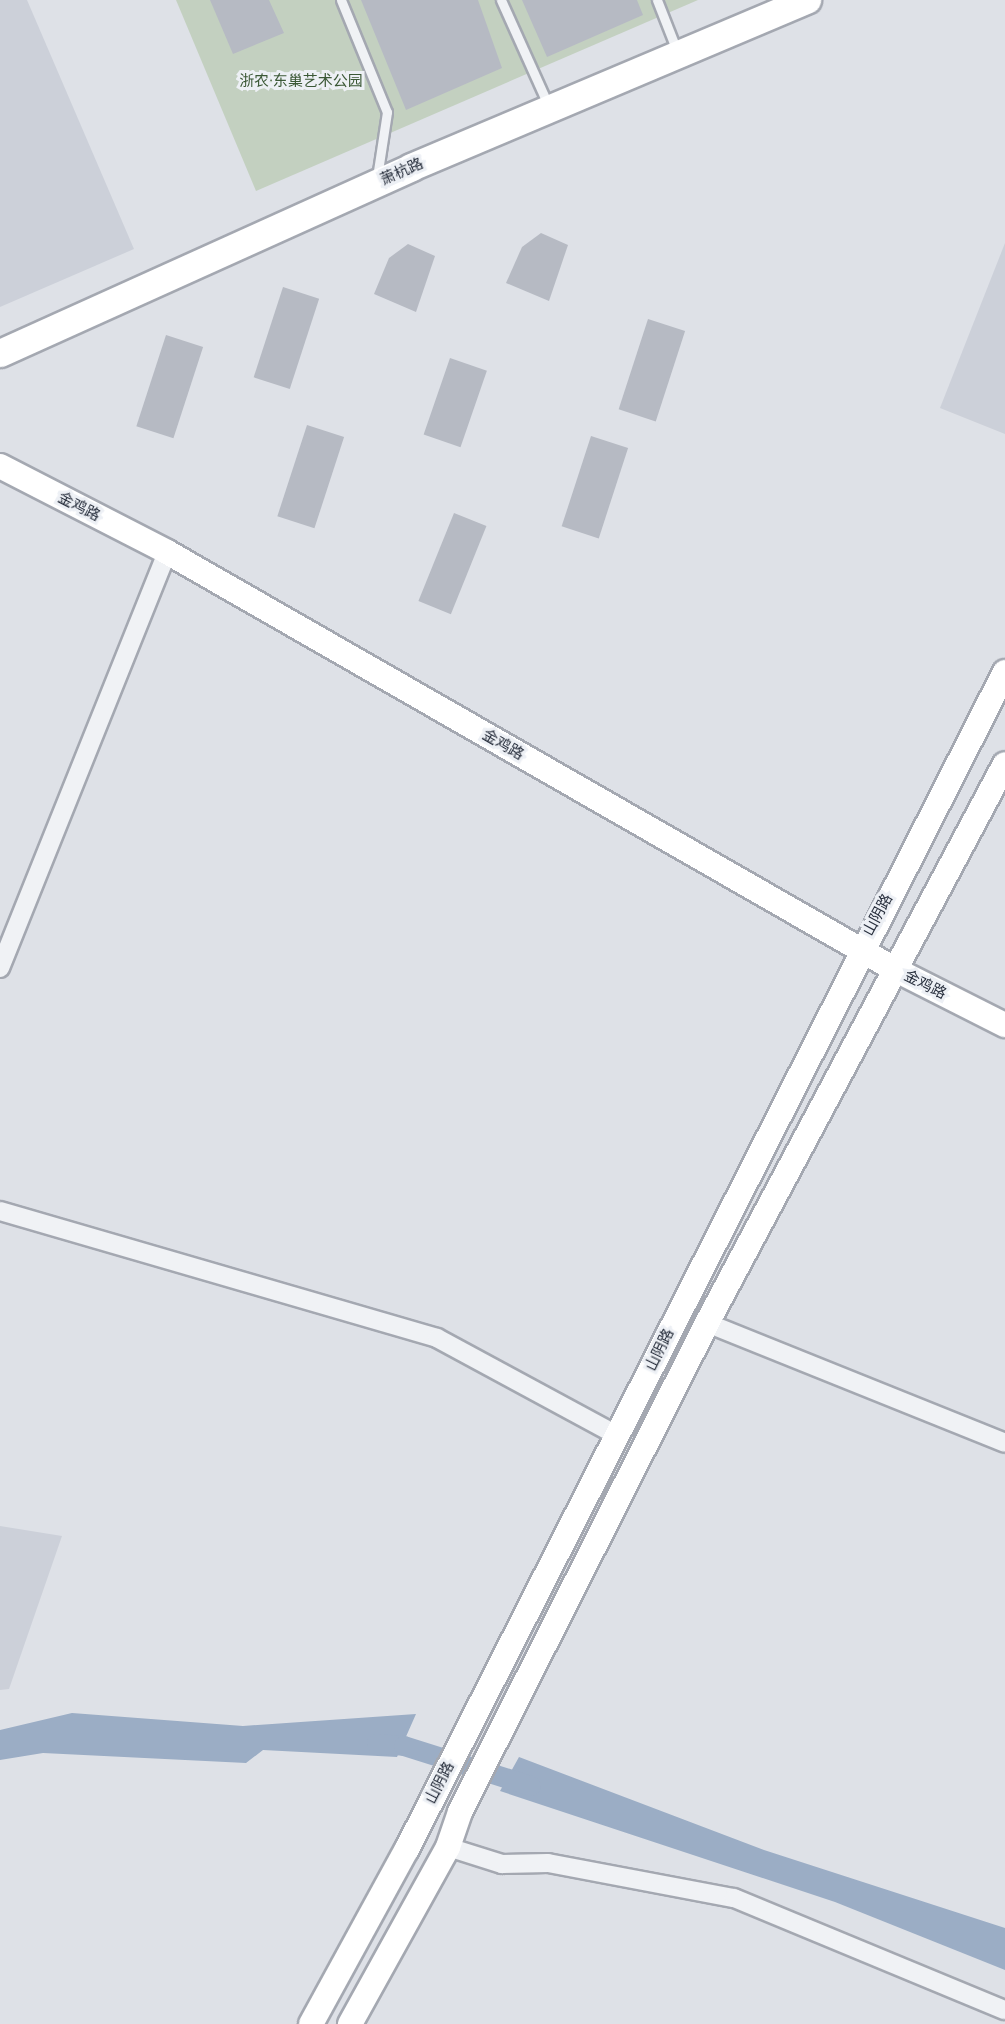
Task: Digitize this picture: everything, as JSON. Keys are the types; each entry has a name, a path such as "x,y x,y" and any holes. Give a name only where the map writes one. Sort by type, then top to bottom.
{"main road":[{"name":"萧杭路","path":"0,353 377,183 807,0"},
{"name":"金鸡路","path":"0,466 166,552 896,970 1005,1025"},
{"name":"山阴路","path":"311,2024 428,1806 618,1436 860,949 1005,672"},
{"name":"山阴路","path":"350,2024 448,1847 460,1812 707,1323 1005,764"}],"street":[{"path":"0,968 166,552"},
{"path":"0,1211 437,1338 618,1436"},
{"path":"707,1323 1005,1443"},
{"path":"448,1847 502,1864 548,1863 734,1898 1005,2010"}],"lane":[{"path":"341,0 387,112 377,183"},
{"path":"501,0 550,109"},
{"path":"657,0 679,54"}],"shaded area":[{"path":"0,0 27,0 134,249 0,307"},
{"path":"1005,243 1005,434 940,408"},
{"path":"0,1526 62,1536 9,1689 0,1690"}],"green space":[{"name":"浙农·东巢艺术公园","path":"176,0 698,0 256,191"}],"water":[{"path":"72,1713 243,1726 416,1714 397,1757 263,1750 246,1763 43,1753 0,1760 0,1730"},
{"path":"519,1757 764,1850 1005,1928 1005,1970 835,1902 500,1791"}],"building":[{"path":"210,0 269,0 284,33 233,54"},
{"path":"361,0 478,0 502,68 406,110"},
{"path":"522,0 637,0 643,15 547,57"},
{"path":"541,233 568,245 549,301 506,283 522,247"},
{"path":"408,244 435,256 416,312 374,294 389,258"},
{"path":"283,287 319,299 290,389 254,377"},
{"path":"648,319 685,331 656,421 619,409"},
{"path":"166,335 203,347 173,438 136,426"},
{"path":"450,358 487,371 461,447 424,435"},
{"path":"307,425 344,437 314,528 277,516"},
{"path":"591,436 628,448 599,538 562,526"},
{"path":"454,513 486,526 451,614 418,601"}],"waterway":[{"path":"377,1744 404,1746 531,1786"}]}
